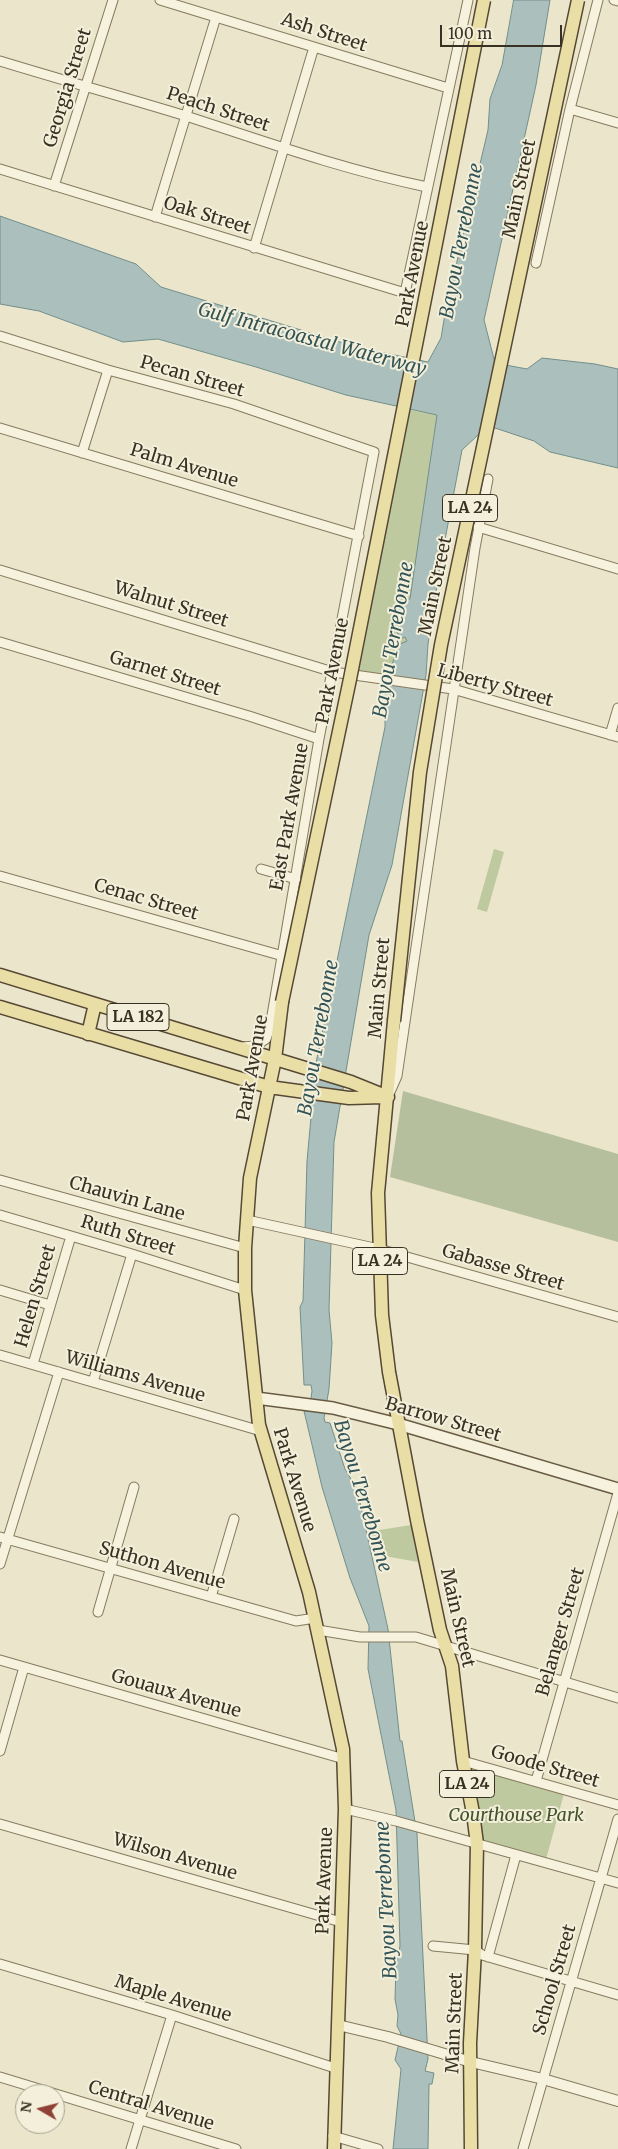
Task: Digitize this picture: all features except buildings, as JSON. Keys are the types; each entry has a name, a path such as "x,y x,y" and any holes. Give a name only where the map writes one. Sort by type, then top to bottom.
{"main road":[{"name":"Park Avenue","path":"334,2149 335,2068 345,1809 344,1759 309,1592 260,1432 245,1290 246,1220 250,1178 275,1060 282,1002 350,679 484,0"},
{"name":"Main Street","path":"474,2148 471,2062 477,1844 463,1760 452,1666 444,1645 398,1424 382,1315 378,1193 420,772 441,645 578,0"},
{"name":"LA 182","path":"0,975 351,1082 388,1097"},
{"path":"88,1034 95,1004"},
{"name":"LA 182","path":"0,1007 269,1087 349,1098 388,1097"},
{"name":"Barrow Street","path":"256,1398 333,1408 398,1424 618,1489"}],"street":[{"name":"Georgia Street","path":"54,186 113,0"},
{"name":"Ash Street","path":"160,0 448,88"},
{"name":"Park Avenue","path":"404,293 468,0"},
{"name":"Main Street","path":"536,263 570,109 598,0"},
{"path":"614,0 618,1"},
{"path":"155,217 216,17"},
{"path":"254,248 314,47"},
{"name":"Peach Street","path":"0,61 185,116 284,148 396,180 428,187"},
{"path":"570,109 618,123"},
{"name":"Oak Street","path":"0,169 404,293"},
{"name":"Pecan Street","path":"0,336 108,370 234,404 374,452"},
{"path":"82,452 108,370"},
{"name":"Palm Avenue","path":"0,428 359,536"},
{"name":"East Park Avenue","path":"236,1047 255,1046 266,1040 283,956 319,739 374,452"},
{"name":"Main Street","path":"388,1097 398,1076 478,527 488,479"},
{"path":"478,527 618,569"},
{"name":"Walnut Street","path":"0,570 333,672"},
{"name":"Garnet Street","path":"0,642 250,716 319,739"},
{"name":"Liberty Street","path":"333,672 454,689 614,736"},
{"path":"614,736 618,708"},
{"path":"261,869 296,879"},
{"name":"Cenac Street","path":"0,876 283,956"},
{"name":"Chauvin Lane","path":"0,1180 245,1248"},
{"name":"Ruth Street","path":"0,1215 245,1290"},
{"name":"Gabasse Street","path":"246,1220 379,1249 618,1317"},
{"name":"Helen Street","path":"33,1364 71,1236"},
{"path":"93,1382 132,1254"},
{"path":"0,1290 50,1305"},
{"name":"Williams Avenue","path":"0,1355 260,1432"},
{"path":"0,1564 4,1538 59,1372"},
{"path":"98,1612 134,1487"},
{"name":"Belanger Street","path":"536,1781 618,1493"},
{"path":"211,1597 234,1519"},
{"name":"Suthon Avenue","path":"4,1538 296,1621 316,1624 360,1636 416,1637 563,1683 618,1698"},
{"name":"Gouaux Avenue","path":"0,1660 344,1759"},
{"path":"0,1751 24,1667"},
{"name":"Goode Street","path":"463,1760 618,1805"},
{"path":"345,1809 396,1820 516,1856 618,1883"},
{"name":"School Street","path":"523,2149 618,1819"},
{"name":"Wilson Avenue","path":"0,1824 341,1922"},
{"path":"488,1957 516,1856"},
{"path":"433,1946 475,1950 488,1957 618,1995"},
{"name":"Maple Avenue","path":"0,1964 172,2015 335,2068"},
{"path":"131,2149 172,2015"},
{"path":"338,2025 388,2037 471,2062 543,2079 618,2101"},
{"name":"Central Avenue","path":"0,2077 236,2149"},
{"path":"333,2136 378,2149"}],"green space":[{"path":"405,409 437,415 410,599 400,624 395,626 400,639 405,637 407,641 387,679 349,674"},
{"path":"494,849 504,852 487,912 477,909"},
{"path":"403,1091 618,1154 618,1242 390,1177"},
{"path":"411,1525 418,1562 373,1554 367,1532"},
{"name":"Courthouse Park","path":"463,1761 565,1790 545,1863 477,1844"}],"water":[{"path":"514,0 550,0 536,85 484,320 495,363 527,369 542,358 595,364 618,369 618,468 550,452 534,441 495,428 478,435 462,450 440,566 428,644 426,675 392,865 369,935 334,1142 329,1310 332,1343 329,1389 324,1418 325,1422 330,1423 345,1469 357,1489 388,1629 400,1741 402,1741 417,1834 428,2059 425,2071 434,2073 432,2084 429,2084 428,2149 393,2149 401,2069 395,2060 401,2034 397,2026 398,2015 395,1999 396,1966 400,1946 396,1810 368,1669 369,1626 350,1578 322,1487 304,1411 309,1411 312,1391 311,1385 304,1385 300,1307 303,1301 307,1161 316,1063 385,727 385,689 398,645 407,641 405,637 400,639 395,626 399,623 393,606 410,599 437,415 346,395 158,339 123,342 39,311 0,304 0,216 136,264 161,287 356,347 428,362 441,338 446,308 488,130 490,99 502,65"}],"water label":[{"name":"Bayou Terrebonne","path":"462,241"},
{"name":"Gulf Intracoastal Waterway","path":"312,340"},
{"name":"Bayou Terrebonne","path":"394,640"},
{"name":"Bayou Terrebonne","path":"319,1038"},
{"name":"Bayou Terrebonne","path":"362,1496"},
{"name":"Bayou Terrebonne","path":"387,1900"}]}
